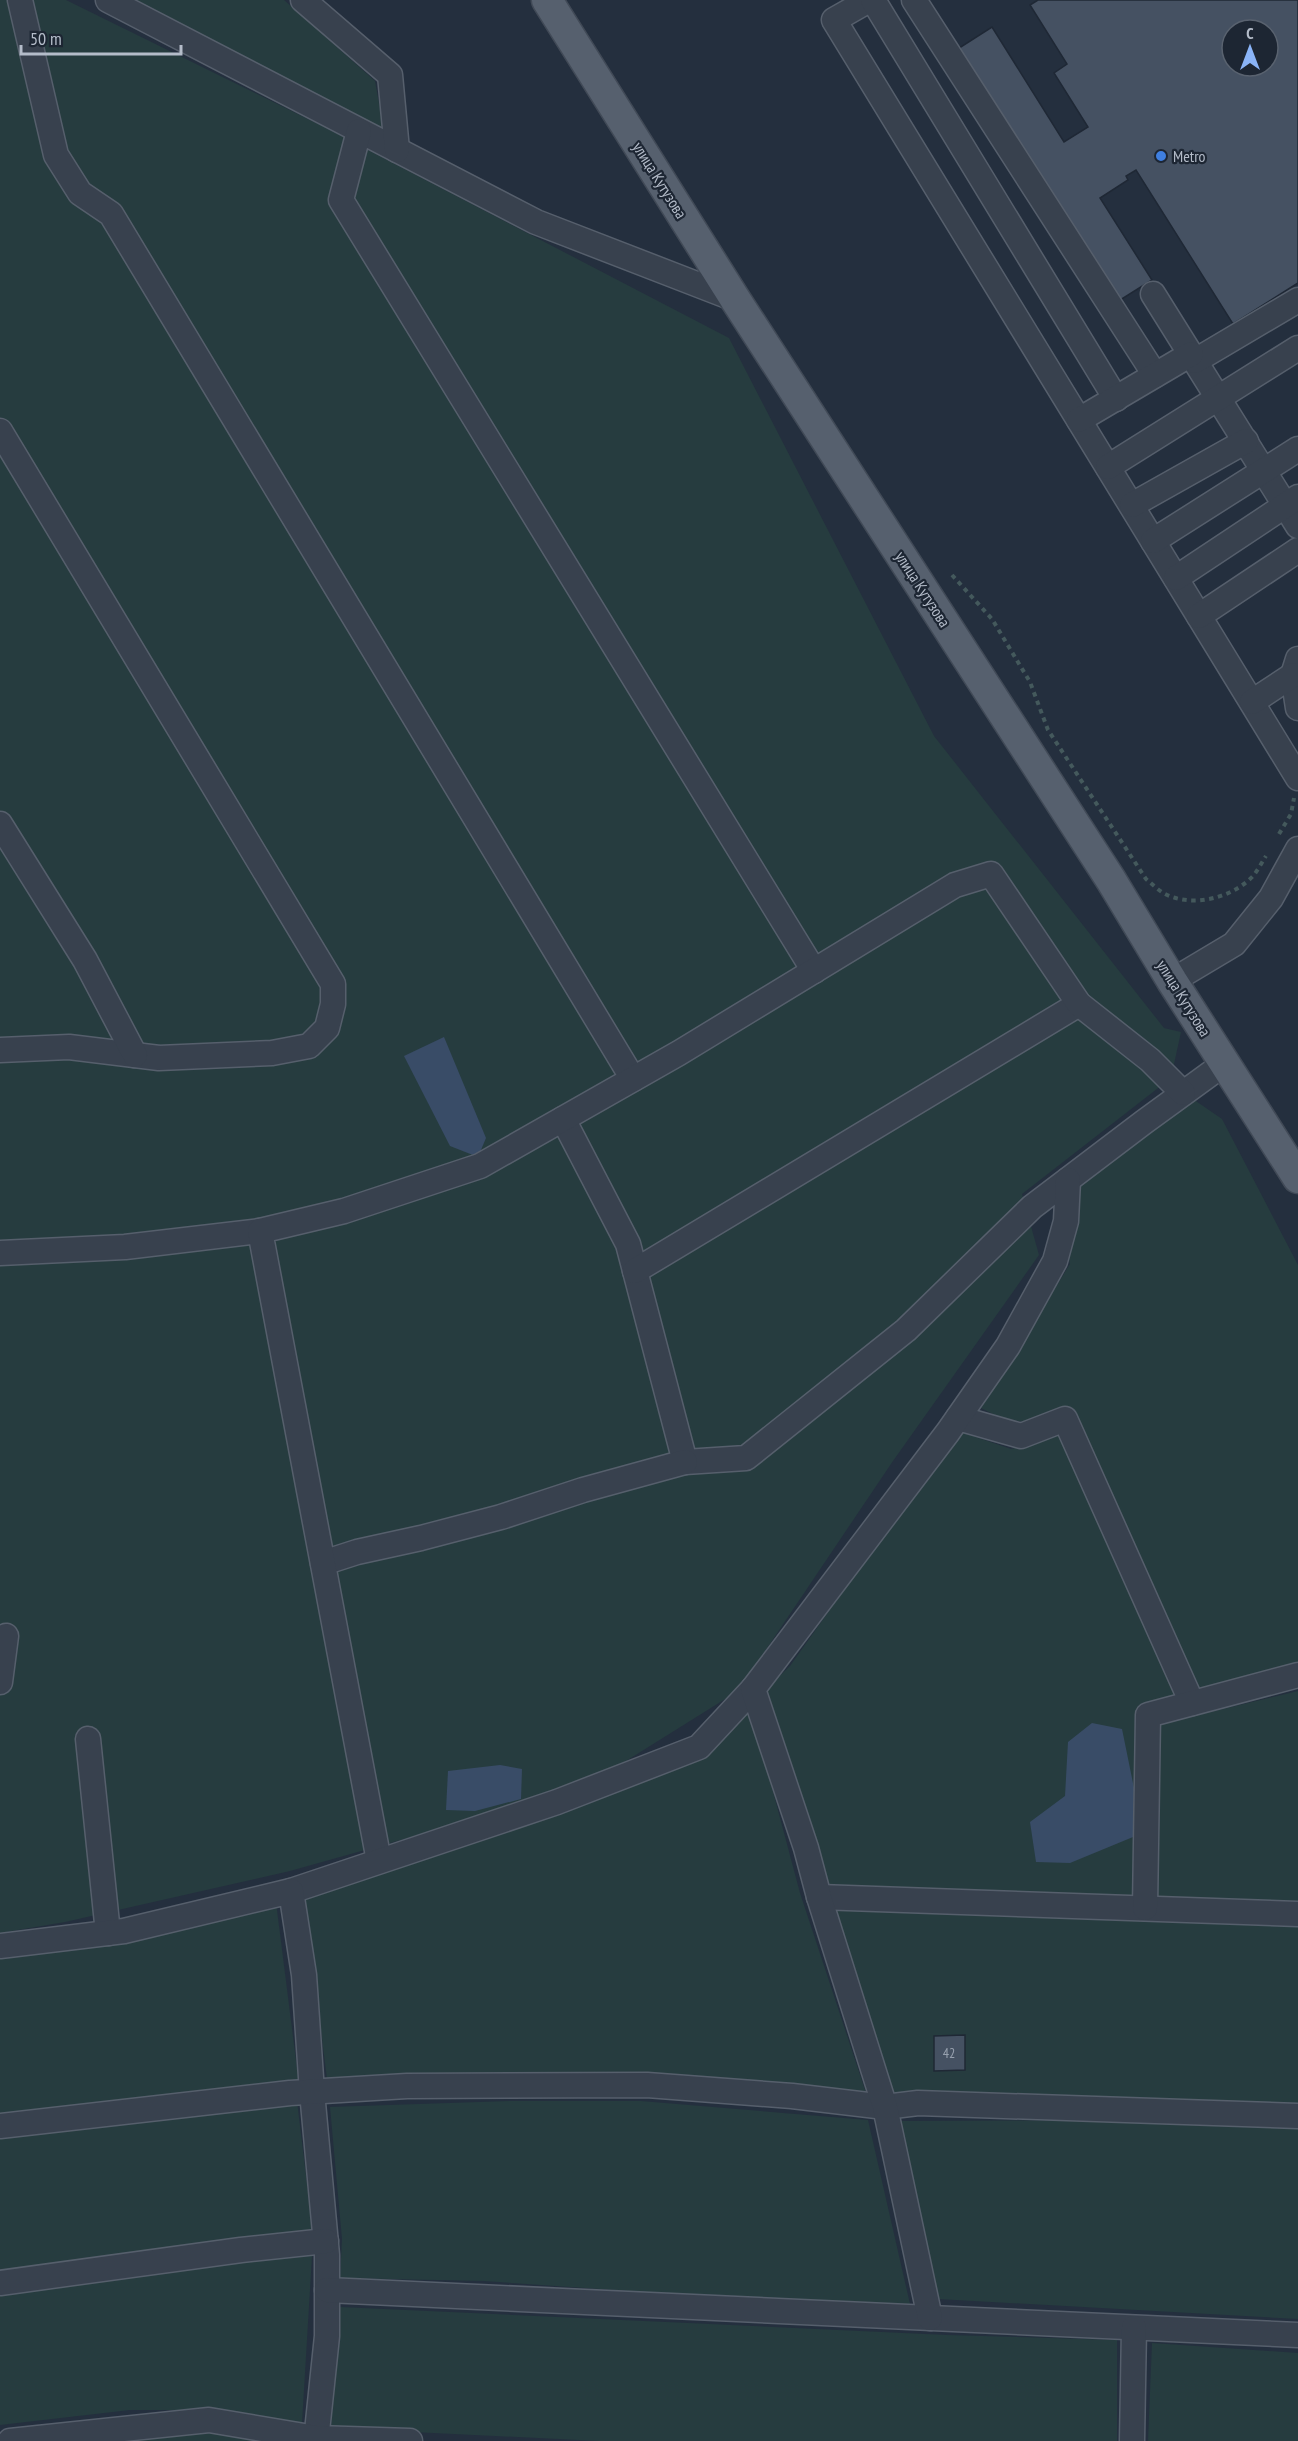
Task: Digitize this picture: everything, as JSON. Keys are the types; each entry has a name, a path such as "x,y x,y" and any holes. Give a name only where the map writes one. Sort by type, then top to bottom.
{"main road":[{"name":"улица Кутузова","path":"547,0 735,299 1111,880 1172,981 1298,1178"}],"street":[{"path":"20,0 56,155 80,194 111,214 633,1079"},
{"path":"108,0 536,222 735,299"},
{"path":"303,0 390,75 398,150"},
{"path":"1116,399 871,0 834,20 1252,702 1296,786"},
{"path":"914,0 1155,375"},
{"path":"359,131 341,200 814,971"},
{"path":"1153,294 1264,469 1292,500 1298,526"},
{"path":"1079,420 1155,375 1298,300"},
{"path":"1108,467 1298,348"},
{"path":"0,431 333,984 333,1004 327,1028 309,1046 272,1053 159,1058 69,1047 0,1050"},
{"path":"1132,506 1246,441"},
{"path":"1153,541 1298,448"},
{"path":"1176,578 1292,500"},
{"path":"1199,616 1298,550"},
{"path":"1252,702 1295,667"},
{"path":"1295,667 1298,708"},
{"path":"0,824 85,960 135,1055"},
{"path":"1172,981 1234,944 1271,898 1298,849"},
{"path":"0,1254 125,1247 260,1231 344,1210 480,1166 633,1079 955,885 991,874 1079,1004 1150,1060 1183,1093"},
{"path":"635,1271 1079,1004"},
{"path":"322,1563 357,1552 501,1517 583,1490 685,1462 746,1458 906,1330 1032,1207 1225,1063"},
{"path":"563,1119 628,1244 685,1462"},
{"path":"0,1946 108,1933 291,1891 557,1802 699,1747 753,1689 958,1418 1008,1346 1055,1262 1066,1221 1068,1180"},
{"path":"260,1231 379,1861"},
{"path":"958,1418 1021,1436 1065,1419 1192,1703"},
{"path":"0,1682 6,1636"},
{"path":"1145,1908 1148,1715 1298,1675"},
{"path":"753,1689 806,1848 885,2107 930,2318"},
{"path":"88,1739 108,1933"},
{"path":"291,1891 304,1975 326,2241 327,2336 316,2439"},
{"path":"819,1896 1298,1914"},
{"path":"0,2126 312,2092 407,2086 647,2085 792,2096 885,2107 918,2103 1298,2116"},
{"path":"0,2283 241,2250 326,2241"},
{"path":"327,2290 1298,2335"},
{"path":"1132,2441 1134,2328"},
{"path":"10,2441 209,2420 316,2439 410,2441"}],"path":[{"path":"952,575 992,619 1030,682 1048,730 1146,879 1164,894 1186,901 1211,898 1237,890 1255,874 1267,854"},
{"path":"1273,844 1291,814 1295,802 1296,786"}],"green space":[{"path":"0,0 66,0 318,124 729,338 934,736 1164,1028 1181,1032 1171,1078 1022,1194 1039,1255 893,1461 738,1691 594,1781 454,1825 290,1871 65,1922 0,1933"},
{"path":"137,0 284,0 375,81 384,131"},
{"path":"1190,1097 1222,1119 1298,1265 1298,1665 1199,1689 1071,1410 1034,1424 999,1417 981,1408 1070,1264 1056,1202"},
{"path":"961,1432 1011,1449 1060,1435 1177,1694 1140,1704 1139,1900 944,1889 821,1887 764,1691 790,1666 902,1508"},
{"path":"1298,1691 1298,1903 1157,1898 1160,1724"},
{"path":"751,1709 800,1893 866,2093 652,2073 411,2074 327,2079 304,1895 433,1857 597,1798"},
{"path":"276,1902 299,2084 0,2116 0,1957"},
{"path":"830,1906 1298,1922 1298,2106 888,2095"},
{"path":"297,2101 313,2233 0,2271 0,2135"},
{"path":"510,2101 641,2101 868,2120 910,2304 730,2298 484,2281 340,2278 342,2239 330,2107"},
{"path":"1166,2120 1298,2125 1298,2319 938,2299 900,2121"},
{"path":"312,2256 302,2423 208,2410 130,2410 0,2425 0,2291 236,2258"},
{"path":"340,2307 947,2335 1117,2340 1117,2441 599,2441 331,2428"},
{"path":"1152,2343 1298,2353 1298,2441 1148,2441"},
{"path":"211,2433 258,2441 108,2441"}],"water":[{"path":"444,1037 486,1138 478,1157 450,1146 404,1056"},
{"path":"1092,1723 1122,1729 1134,1788 1133,1837 1070,1863 1036,1862 1030,1822 1065,1796 1068,1742"},
{"path":"500,1765 522,1769 521,1799 475,1811 446,1810 448,1771"}],"building":[{"name":"Metro","path":"1038,0 1298,0 1298,283 1233,324 1136,170 1126,176 1128,180 1100,198 1152,280 1117,302 956,50 992,27 1064,142 1088,127 1054,73 1067,64 1030,5"},
{"path":"965,2035 965,2070 934,2071 934,2036"}],"place":[{"name":"Metro","path":"1161,156"}]}
